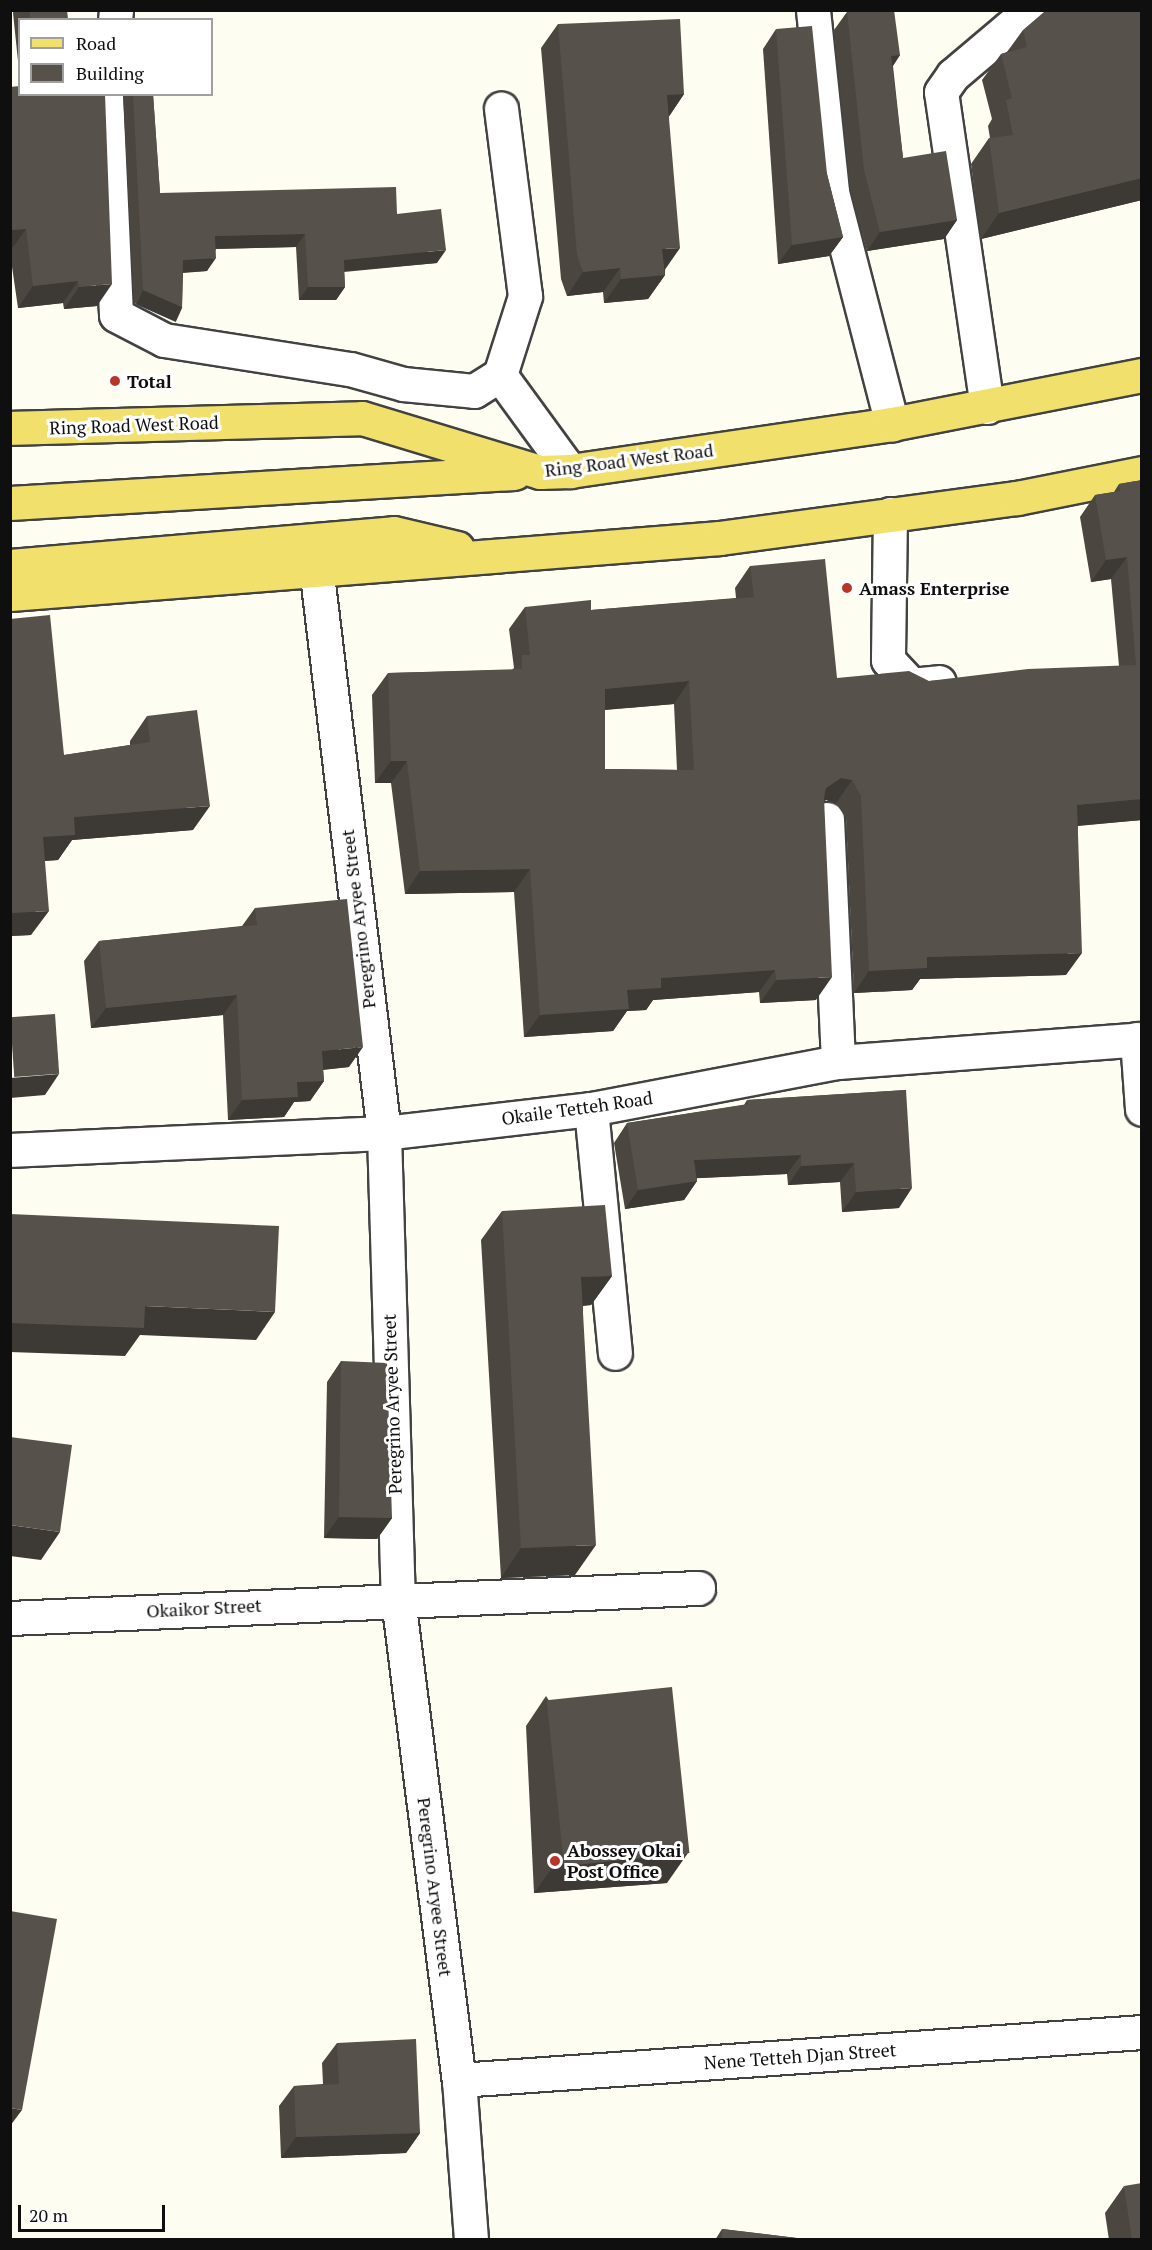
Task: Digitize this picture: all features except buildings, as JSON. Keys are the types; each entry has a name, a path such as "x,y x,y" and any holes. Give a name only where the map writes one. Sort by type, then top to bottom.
{"main road":[{"name":"Ring Road West Road","path":"10,428 363,418 555,471 892,424 1142,375"},
{"path":"10,503 405,477 555,471"},
{"path":"10,594 316,567 720,538 890,514 1142,473"},
{"path":"10,566 394,533 484,555"}],"street":[{"path":"813,10 832,192 892,424"},
{"path":"987,407 941,92 953,75 1030,10"},
{"path":"106,96 116,315 164,340 350,369 403,384 474,391 500,375 525,296 501,109"},
{"path":"500,375 555,471"},
{"path":"890,514 888,660 911,685 965,679"},
{"name":"Peregrino Aryee Street","path":"316,567 384,1133 398,1599 459,2080 471,2240"},
{"path":"827,819 838,1062"},
{"path":"1139,1039 1142,1109"},
{"name":"Okaile Tetteh Road","path":"10,1150 384,1133 591,1109 838,1062 1139,1039"},
{"path":"591,1109 615,1353"},
{"name":"Okaikor Street","path":"10,1618 398,1599 698,1588"},
{"name":"Nene Tetteh Djan Street","path":"459,2080 1142,2032"}],"place":[{"name":"Total","path":"115,381"},
{"name":"Amass Enterprise","path":"847,588"},
{"name":"Abossey Okai Post Office","path":"555,1861"}]}
